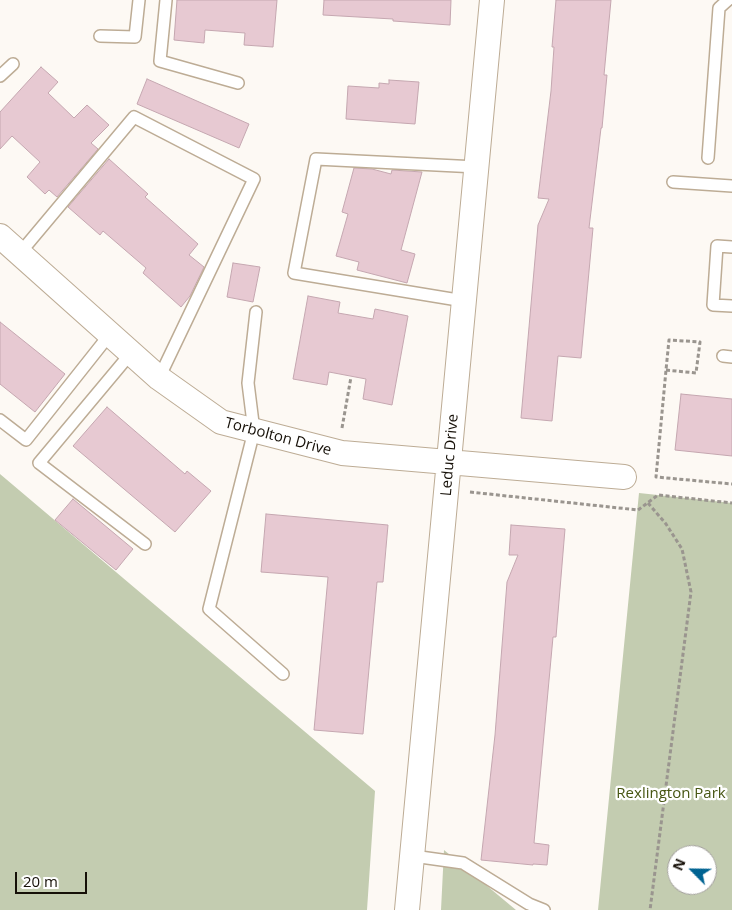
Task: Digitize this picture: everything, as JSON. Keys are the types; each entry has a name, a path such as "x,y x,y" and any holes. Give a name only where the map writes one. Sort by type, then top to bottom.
{"street":[{"name":"Leduc Drive","path":"407,910 492,0"},
{"name":"Torbolton Drive","path":"0,236 158,378 220,422 337,452 624,477"}],"lane":[{"path":"100,36 135,37 139,0"},
{"path":"166,0 160,61 238,82"},
{"path":"708,158 719,8 728,0"},
{"path":"0,76 13,64"},
{"path":"20,253 134,117 254,179 158,378"},
{"path":"464,301 294,273 316,159 477,167"},
{"path":"673,182 732,186"},
{"path":"732,247 717,246 713,305 732,306"},
{"path":"256,312 248,383 254,431 209,609 283,674"},
{"path":"0,420 26,440 110,334"},
{"path":"131,353 39,464 145,544"},
{"path":"413,856 463,863 529,904 544,910"}],"path":[{"path":"666,370 696,373 700,342 669,340 666,370 656,477 732,484"},
{"path":"337,452 351,377"},
{"path":"648,503 666,524 682,549 691,592 650,910"}],"green space":[{"path":"0,474 375,791 367,910 0,910"},
{"name":"Rexlington Park","path":"639,493 732,503 732,910 598,910"},
{"path":"444,850 516,910 441,910"}],"building":[{"path":"177,0 277,0 273,47 244,45 245,33 205,30 204,43 174,40"},
{"path":"324,0 451,0 450,25 393,21 393,19 323,15"},
{"path":"556,0 611,0 604,75 607,75 602,128 589,228 593,228 581,358 558,356 552,421 521,418 538,225 549,199 538,198 551,91"},
{"path":"41,67 58,82 48,93 74,118 87,105 109,125 91,143 98,149 57,197 49,190 45,194 27,177 40,162 12,136 0,149 0,112"},
{"path":"147,79 249,124 239,148 137,104"},
{"path":"389,80 419,82 415,124 346,119 348,86 379,88 379,83 389,84"},
{"path":"109,159 148,194 145,197 198,244 189,255 204,267 190,296 181,307 143,273 146,268 103,231 100,235 68,207"},
{"path":"354,168 372,169 391,174 392,170 422,172 401,250 415,254 407,283 357,270 359,262 336,256 348,214 342,212"},
{"path":"233,263 260,267 253,302 227,297"},
{"path":"308,296 340,302 338,313 373,319 375,309 408,316 392,405 363,399 366,379 329,372 327,385 293,379"},
{"path":"0,322 65,374 35,412 0,384"},
{"path":"681,394 732,399 732,456 675,450"},
{"path":"107,407 185,474 187,471 211,491 175,532 73,446"},
{"path":"73,499 133,549 116,570 55,520"},
{"path":"266,514 388,525 383,582 377,582 363,734 314,730 328,577 261,572"},
{"path":"511,525 565,529 556,637 553,637 534,843 549,845 547,865 481,860 495,735 507,582 518,555 509,555"}]}
